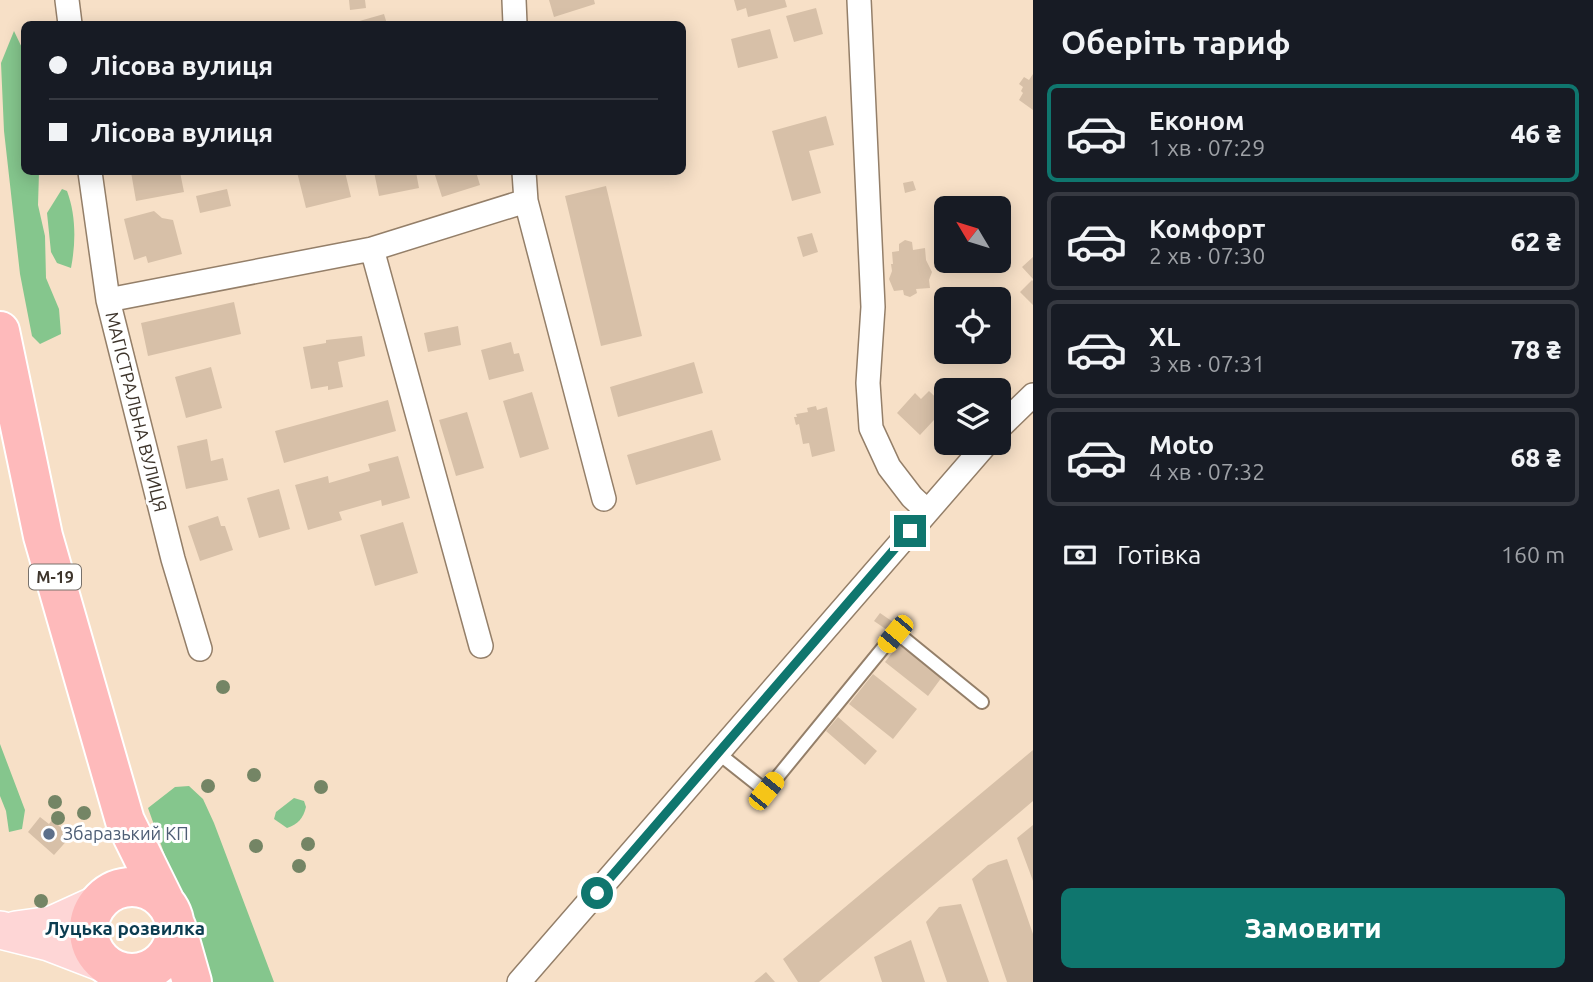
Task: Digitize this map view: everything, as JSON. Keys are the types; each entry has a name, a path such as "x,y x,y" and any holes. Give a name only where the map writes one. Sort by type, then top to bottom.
{"highway":[{"name":"М-19","path":"0,331 6,391 43,536 125,821 170,913 192,982"},
{"name":"М-19","path":"123,972 97,955 91,943 89,929 92,916 103,899 122,853 125,821"},
{"path":"103,899 131,887 155,892 170,913 174,940 169,953 160,963 148,970 123,972"}],"main road":[{"path":"6,930 52,925 103,899"},
{"path":"6,930 49,942 123,972"}],"street":[{"path":"67,0 70,21"},
{"path":"514,0 515,21"},
{"path":"859,0 873,307 868,383 871,428 889,467 912,498 927,511"},
{"name":"МАГІСТРАЛЬНА ВУЛИЦЯ","path":"90,175 108,300 173,559 200,649"},
{"path":"524,175 526,201 604,499"},
{"path":"108,300 372,249 526,201"},
{"path":"372,249 481,646"},
{"path":"1011,416 1033,395"},
{"path":"519,982 976,455"}],"lane":[{"path":"718,752 766,791 896,632 982,702"}],"green space":[{"path":"14,31 21,46 21,175 39,175 38,205 45,236 46,278 59,309 61,334 40,344 32,336 20,274 4,131 1,63"},
{"path":"62,189 67,191 74,219 71,268 57,263 51,252 47,213"},
{"path":"0,744 25,810 22,829 9,832 6,811 0,796"},
{"path":"189,786 203,799 214,823 274,982 210,982 148,808 175,787"},
{"path":"294,798 304,801 306,807 300,820 287,828 274,819 276,812"}],"building":[{"path":"349,0 365,0 366,8 350,10"},
{"path":"549,0 594,0 595,4 554,17"},
{"path":"734,0 785,0 787,7 748,17 746,8 737,11"},
{"path":"816,8 823,34 794,42 786,16"},
{"path":"384,14 386,21 360,21"},
{"path":"770,29 778,58 738,68 731,39"},
{"path":"1033,74 1033,110 1019,100 1023,87 1019,84 1024,77 1029,80"},
{"path":"826,116 834,145 809,151 821,193 792,201 772,131"},
{"path":"132,175 181,175 184,192 136,201"},
{"path":"298,175 346,175 351,197 306,208"},
{"path":"375,175 417,175 419,188 379,196"},
{"path":"435,175 477,175 480,185 442,197"},
{"path":"913,181 916,190 905,193 903,183"},
{"path":"606,186 642,336 601,346 565,196"},
{"path":"227,189 231,206 200,213 196,196"},
{"path":"154,211 162,218 173,220 182,254 148,263 146,256 134,260 124,219"},
{"path":"812,233 818,252 803,257 797,237"},
{"path":"905,240 912,242 913,250 925,248 926,260 932,272 930,288 916,289 917,293 910,297 904,295 903,290 894,291 889,279 893,264 892,252 899,251 899,244"},
{"path":"1033,257 1033,279 1022,267"},
{"path":"1033,281 1033,305 1020,292"},
{"path":"234,302 241,334 148,356 141,323"},
{"path":"458,326 461,345 428,352 424,333"},
{"path":"362,336 365,356 338,362 343,387 311,389 303,347 326,343 326,340"},
{"path":"511,342 514,354 519,353 524,371 489,380 481,350"},
{"path":"694,362 703,393 618,417 610,387"},
{"path":"211,367 222,408 186,418 175,377"},
{"path":"929,391 934,396 934,420 920,435 897,413 915,393 921,399"},
{"path":"532,392 549,449 520,458 503,401"},
{"path":"388,400 396,431 284,463 275,431"},
{"path":"816,406 817,410 827,407 835,451 812,457 809,443 803,444 799,424 796,425 794,417 797,417 796,414 808,412 807,408"},
{"path":"467,412 484,468 456,476 439,420"},
{"path":"712,430 721,460 636,485 627,455"},
{"path":"207,439 211,461 223,458 228,480 186,489 177,446"},
{"path":"398,456 410,498 382,506 381,500 339,512 342,520 308,530 295,485 328,476 329,483 370,471 368,464"},
{"path":"279,489 290,529 259,538 247,498"},
{"path":"218,516 221,526 225,526 233,550 200,561 188,526"},
{"path":"403,522 418,573 375,586 360,535"},
{"path":"880,613 896,624 890,632 874,621"},
{"path":"899,644 942,677 928,696 885,662"},
{"path":"873,674 917,709 893,739 849,704"},
{"path":"838,717 877,751 865,765 826,731"},
{"path":"1033,750 1033,801 819,982 798,982 783,959"},
{"name":"Збаразький КП","path":"40,817 49,824 52,820 71,836 54,855 28,832"},
{"path":"1033,825 1033,881 1017,838"},
{"path":"1007,859 1033,934 1033,982 1007,982 972,879 988,865"},
{"path":"961,904 989,982 947,982 926,922 939,907"},
{"path":"911,940 925,982 882,982 874,957"},
{"path":"766,972 775,982 754,982"}],"place":[{"name":"Збаразький КП","path":"49,834"}],"district":[{"name":"Луцька розвилка","path":"125,928"}],"route":[{"path":"597,893 910,531"}]}
